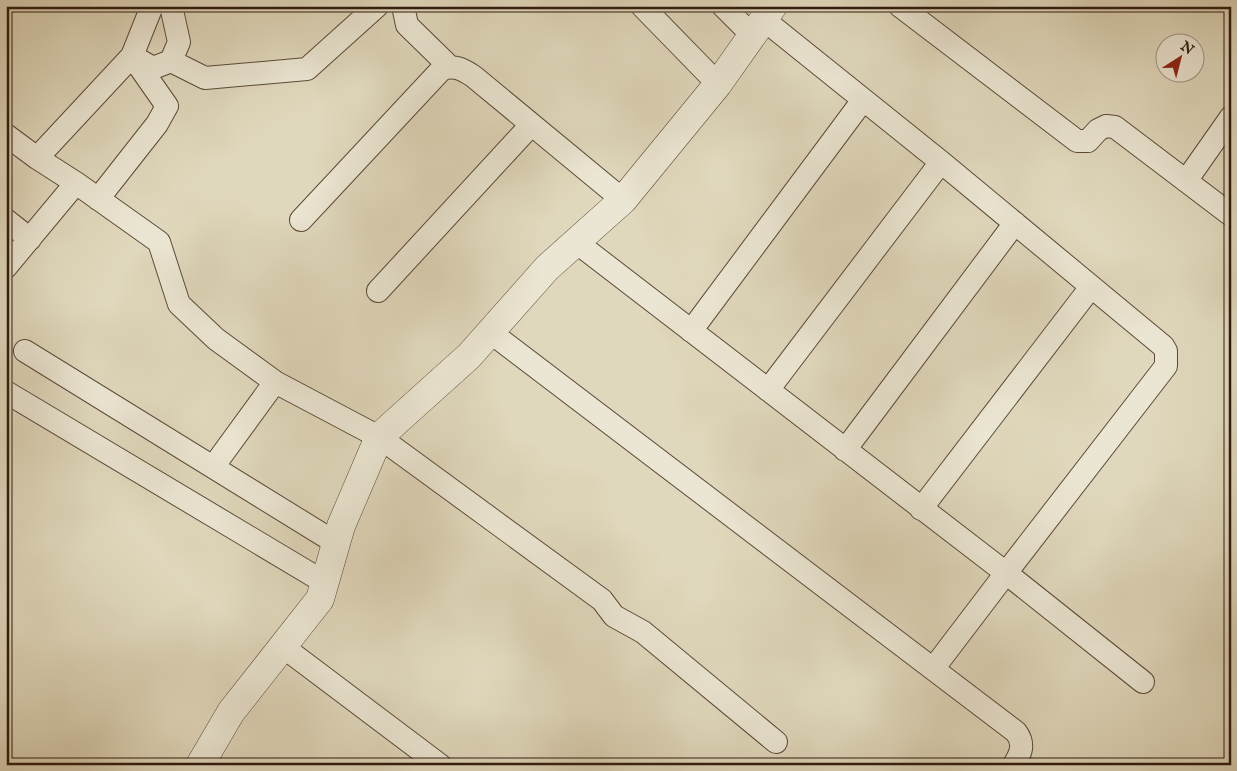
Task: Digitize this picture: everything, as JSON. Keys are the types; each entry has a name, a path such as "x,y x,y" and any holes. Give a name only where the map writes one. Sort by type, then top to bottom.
{"street":[{"path":"37,158 132,56 152,6"},
{"path":"132,56 153,68 171,61 179,42 172,6"},
{"path":"171,61 205,78 307,70 377,6"},
{"path":"403,6 407,25 450,67"},
{"path":"642,6 718,84"},
{"path":"723,6 763,21 941,162 1163,346 1166,351 1166,366 933,669"},
{"path":"900,6 1078,141 1088,141 1098,130 1106,126 1115,127 1231,215"},
{"path":"200,765 231,712 320,599 342,526 378,437 469,356 547,268 623,200 718,84 763,21"},
{"path":"98,199 157,124 167,106 132,56"},
{"path":"301,220 442,69 450,67 460,68 472,76 623,200"},
{"path":"691,331 863,100"},
{"path":"1186,182 1231,117"},
{"path":"378,291 531,125"},
{"path":"6,135 159,242 179,304 216,339 275,382 378,437 602,600 614,616 643,632 776,742"},
{"path":"768,390 941,162"},
{"path":"6,267 76,183"},
{"path":"6,220 30,238"},
{"path":"845,450 1015,223"},
{"path":"576,242 1006,573 1144,682"},
{"path":"921,508 1091,287"},
{"path":"490,332 1016,732 1022,744 1020,755 1014,765"},
{"path":"25,351 336,543"},
{"path":"213,467 275,382"},
{"path":"6,392 324,582"},
{"path":"282,646 439,764"}]}
